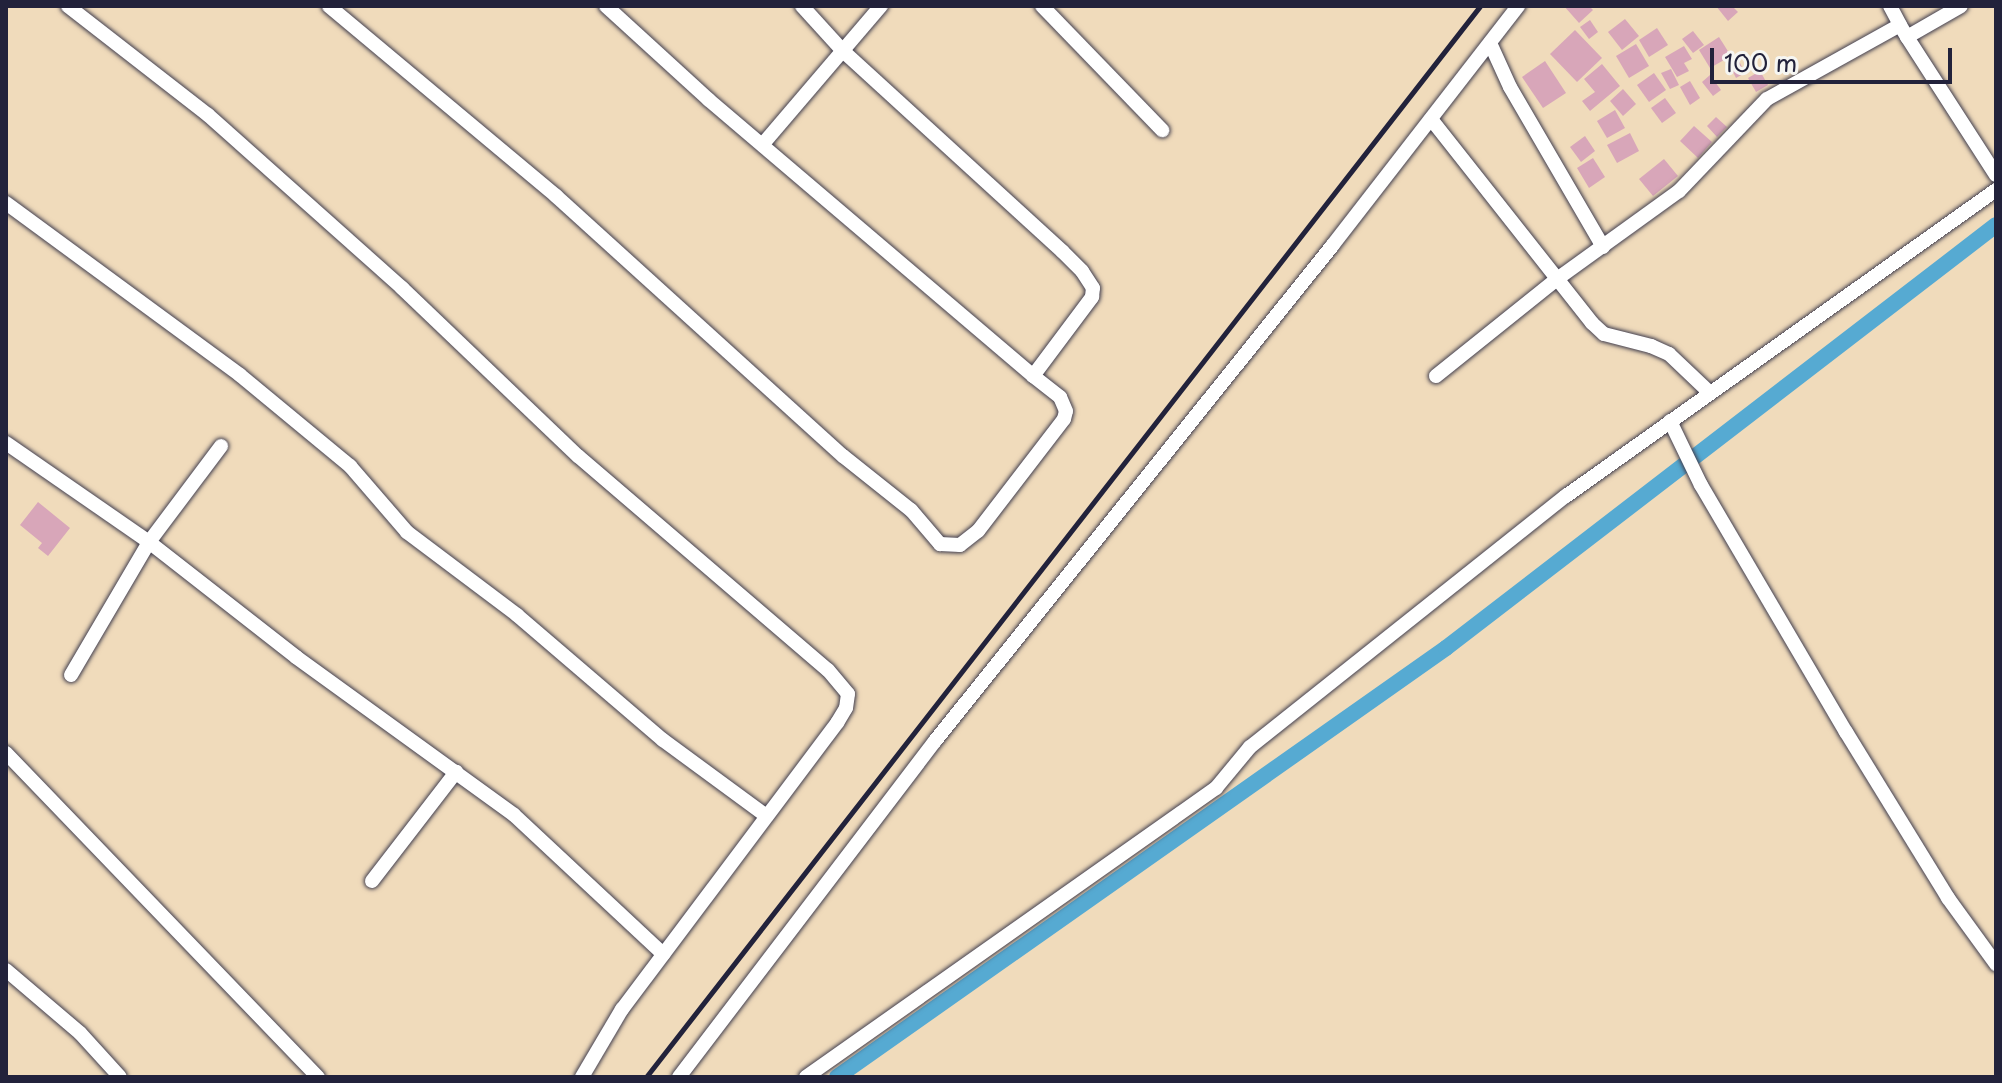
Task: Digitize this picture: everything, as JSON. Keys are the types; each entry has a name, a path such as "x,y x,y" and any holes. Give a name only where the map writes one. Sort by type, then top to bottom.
{"street":[{"path":"68,6 208,115 402,288 640,512 841,683 848,694 846,708 622,1009 582,1077"},
{"path":"329,6 556,196 843,456 911,510 940,544 960,545 978,531 1064,419 1066,411 1060,397 606,6"},
{"path":"802,6 843,51 1062,251 1091,284 1092,297 1033,376"},
{"path":"763,144 881,6"},
{"path":"1042,6 1162,130"},
{"path":"679,1077 935,741 1518,6"},
{"path":"1890,6 1996,175"},
{"path":"1436,376 1557,279 1679,191 1767,99 1961,6"},
{"path":"1490,43 1510,87 1603,247"},
{"path":"1431,119 1604,334 1660,349 1709,392"},
{"path":"806,1077 1216,788 1250,747 1566,496 1996,190"},
{"path":"6,203 240,375 350,466 407,532 517,615 663,740 765,815"},
{"path":"1670,421 1701,485 1853,743 1942,889 1996,964"},
{"path":"6,443 149,542 308,666 456,772 548,843 663,954"},
{"path":"71,675 149,542 221,446"},
{"path":"8,760 318,1077"},
{"path":"372,881 456,772"},
{"path":"6,970 80,1033 120,1077"}],"building":[{"path":"1564,6 1589,6 1593,10 1579,23"},
{"path":"1716,6 1732,6 1738,12 1728,21"},
{"path":"1625,19 1639,36 1622,50 1608,32"},
{"path":"1590,20 1598,32 1589,39 1580,27"},
{"path":"1657,28 1668,45 1649,57 1639,40"},
{"path":"1575,30 1602,58 1577,82 1550,54"},
{"path":"1693,31 1704,45 1693,53 1682,39"},
{"path":"1719,37 1731,56 1710,68 1699,50"},
{"path":"1636,44 1649,66 1629,78 1616,56"},
{"path":"1684,46 1692,59 1684,63 1689,71 1677,77 1665,57"},
{"path":"1738,59 1745,73 1736,78 1729,64"},
{"path":"1545,61 1566,93 1543,108 1522,77"},
{"path":"1602,64 1620,86 1590,111 1582,101 1595,92 1584,79"},
{"path":"1671,69 1679,85 1670,89 1661,73"},
{"path":"1760,71 1768,85 1756,92 1748,78"},
{"path":"1654,73 1666,90 1649,102 1637,85"},
{"path":"1710,75 1721,90 1713,96 1702,82"},
{"path":"1690,81 1700,98 1690,105 1680,87"},
{"path":"1623,89 1636,104 1623,116 1610,101"},
{"path":"1665,98 1676,113 1662,123 1651,108"},
{"path":"1615,110 1625,128 1607,138 1597,121"},
{"path":"1716,117 1727,127 1717,137 1707,126"},
{"path":"1694,126 1712,142 1698,158 1680,141"},
{"path":"1630,133 1639,151 1617,163 1607,145"},
{"path":"1585,136 1595,151 1581,162 1570,147"},
{"path":"1593,158 1605,177 1589,188 1577,168"},
{"path":"1664,159 1678,176 1653,196 1639,179"},
{"path":"38,502 70,528 48,556 38,548 42,543 20,525"}],"waterway":[{"path":"837,1077 1446,648 1996,225"}],"railway":[{"path":"646,1077 1480,6"}]}
